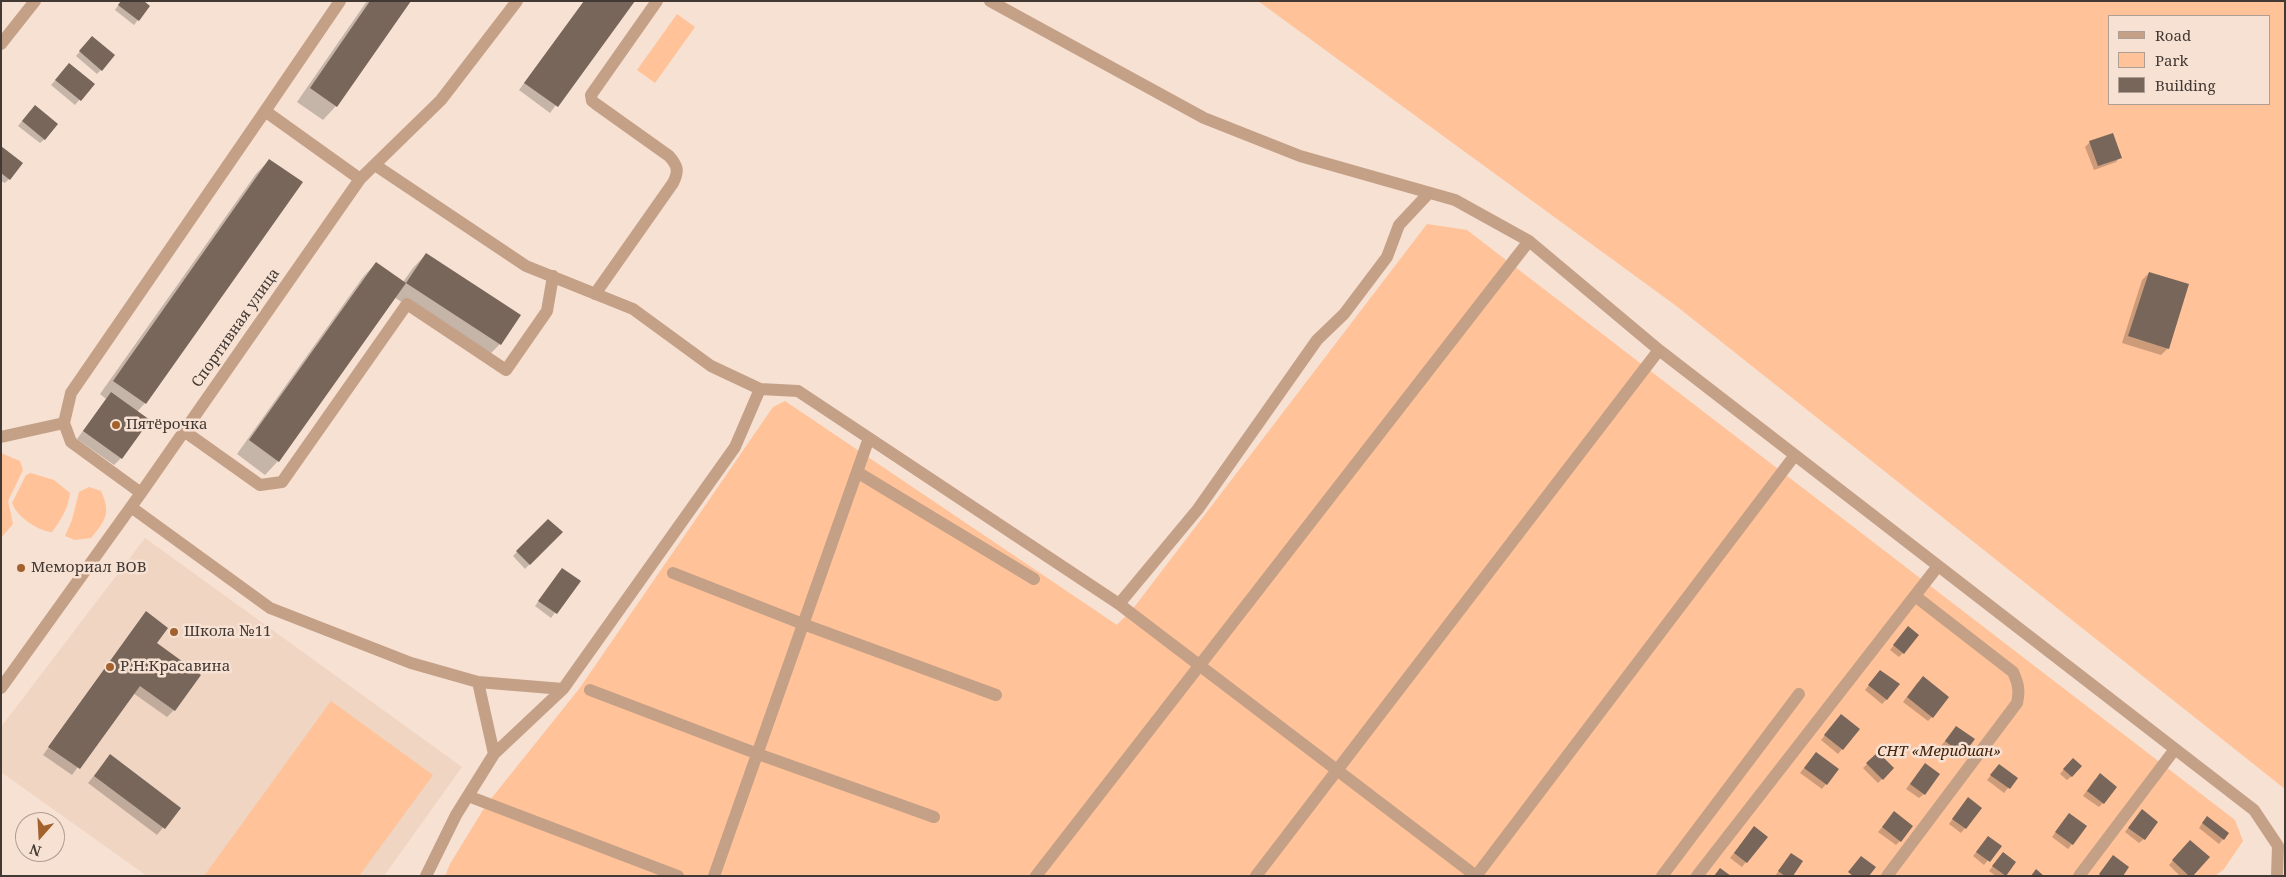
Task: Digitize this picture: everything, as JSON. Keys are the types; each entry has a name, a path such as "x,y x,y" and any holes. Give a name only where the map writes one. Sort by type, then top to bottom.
{"street":[{"path":"1,44 35,1"},
{"path":"141,493 71,442 64,423 71,392 340,1"},
{"name":"Спортивная улица","path":"1,688 141,493 360,179 442,100 516,1"},
{"path":"595,294 678,174 676,164 669,156 592,101 591,95 657,1"},
{"path":"990,1 1204,118 1300,156 1454,200 1529,241 1659,350 2254,810 2278,846 2277,876"},
{"path":"265,111 360,179"},
{"path":"375,164 526,266 633,309 711,366 760,389 798,392 1119,604 1476,876 1795,455"},
{"path":"1119,604 1198,509 1318,340 1344,314 1387,257 1400,225 1429,193"},
{"path":"1036,876 1529,241"},
{"path":"184,431 260,485 282,482 407,304 506,370 547,311 553,276"},
{"path":"1256,876 1336,769 1659,350"},
{"path":"426,876 456,815 494,754 563,689 734,447 760,389"},
{"path":"1,437 64,423"},
{"path":"714,876 869,438"},
{"path":"857,472 1034,579"},
{"path":"131,507 270,608 411,663 478,682 563,689"},
{"path":"1697,876 1938,566"},
{"path":"673,573 803,624 996,695"},
{"path":"1886,876 2016,703 2019,694 2018,684 2013,672 1915,596"},
{"path":"478,682 494,754"},
{"path":"590,690 758,754 934,817"},
{"path":"1662,876 1799,694"},
{"path":"2079,876 2174,749"},
{"path":"468,796 678,876"}],"shaded area":[{"name":"Школа №11","path":"145,538 462,767 384,876 147,876 65,818 65,812 57,812 1,772 1,727"}],"green space":[{"path":"1258,1 2285,1 2285,789 1675,305"},
{"path":"677,14 695,27 655,83 637,70"},
{"name":"СНТ «Меридиан»","path":"1427,224 1467,230 2235,820 2243,841 2224,869 2215,876 445,876 450,864 486,805 579,689 773,407 785,401 1117,625 1135,606"},
{"path":"1,453 20,461 23,470 8,501 13,524 1,538"},
{"path":"31,473 54,480 70,493 64,514 52,532 41,529 23,518 12,503 26,475"},
{"path":"89,487 101,491 106,505 105,516 91,538 75,540 65,536 72,520 79,492"},
{"path":"331,701 433,775 359,876 204,876"}],"building":[{"path":"121,1 144,1 150,6 139,21 118,5"},
{"path":"370,1 411,1 337,107 310,88"},
{"path":"584,1 635,1 558,107 524,83"},
{"path":"92,36 115,55 102,71 79,51"},
{"path":"69,63 95,84 81,101 55,80"},
{"path":"35,105 58,124 45,140 22,121"},
{"path":"2113,133 2122,158 2098,166 2089,141"},
{"path":"1,146 23,163 10,180 1,173"},
{"path":"269,159 303,182 146,404 113,381"},
{"path":"426,253 521,315 501,345 406,283"},
{"path":"376,262 406,283 279,462 249,440"},
{"path":"2149,272 2189,284 2169,349 2128,336"},
{"name":"Пятёрочка","path":"111,392 150,420 122,459 83,431"},
{"path":"548,519 563,532 530,565 516,551"},
{"path":"562,568 581,581 557,614 538,601"},
{"path":"146,611 168,628 157,643 201,675 175,711 140,686 80,769 48,747"},
{"path":"1908,626 1919,635 1904,654 1893,645"},
{"path":"1880,670 1900,684 1887,700 1868,685"},
{"path":"1923,676 1949,697 1933,718 1907,697"},
{"path":"1841,714 1860,729 1843,750 1824,735"},
{"path":"1956,726 1975,739 1963,755 1945,741"},
{"path":"1816,752 1839,769 1827,785 1804,768"},
{"path":"1878,752 1894,768 1883,780 1866,763"},
{"path":"110,754 181,808 165,829 94,776"},
{"path":"2073,758 2082,766 2072,777 2063,769"},
{"path":"1925,763 1940,774 1925,795 1910,784"},
{"path":"1999,764 2018,778 2010,789 1990,775"},
{"path":"2100,773 2117,787 2104,804 2087,791"},
{"path":"1968,797 1982,808 1966,829 1952,819"},
{"path":"2142,809 2158,822 2145,840 2128,828"},
{"path":"1894,811 1913,826 1901,842 1882,827"},
{"path":"2069,813 2087,826 2073,845 2055,832"},
{"path":"2207,816 2229,833 2224,840 2202,823"},
{"path":"1754,826 1768,837 1747,863 1734,853"},
{"path":"1988,836 2002,846 1990,862 1976,852"},
{"path":"2190,840 2210,857 2193,876 2189,876 2172,860"},
{"path":"2003,852 2016,862 2006,876 1992,866"},
{"path":"1791,853 1803,861 1793,876 1785,876 1778,871"},
{"path":"2113,855 2129,867 2123,876 2101,876 2099,874"},
{"path":"1861,856 1876,867 1869,876 1853,876 1848,872"},
{"path":"1720,868 1731,876 1714,876"},
{"path":"2036,869 2044,876 2031,876"}],"place":[{"name":"Пятёрочка","path":"116,425"},
{"name":"Мемориал ВОВ","path":"21,568"},
{"name":"Школа №11","path":"174,632"},
{"name":"Р.Н.Красавина","path":"110,667"}]}
